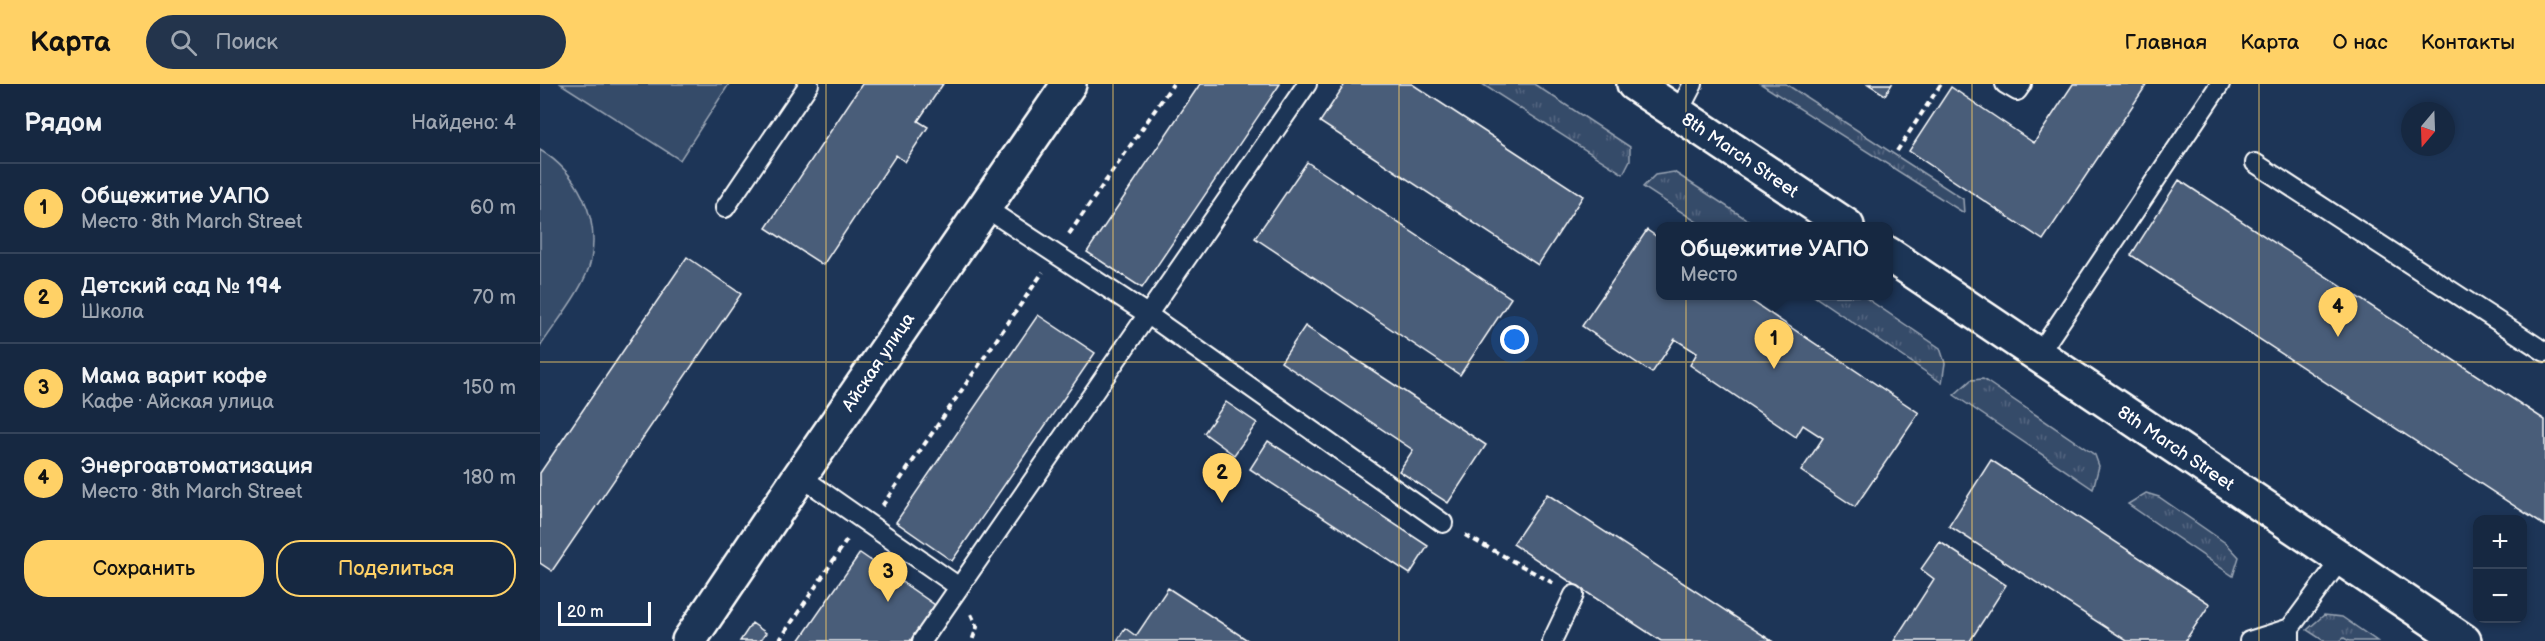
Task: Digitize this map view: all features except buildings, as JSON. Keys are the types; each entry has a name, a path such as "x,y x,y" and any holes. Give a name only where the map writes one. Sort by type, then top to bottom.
{"main road":[{"name":"Айская улица","path":"689,641 1069,84"},
{"name":"8th March Street","path":"1634,84 1841,222"},
{"name":"8th March Street","path":"1893,257 2464,641"}],"lane":[{"path":"725,208 809,84"},
{"path":"922,641 1307,84"},
{"path":"1678,113 1693,84"},
{"path":"2005,84 2017,91 2022,84"},
{"path":"2038,355 2220,84"},
{"path":"2255,163 2545,352"},
{"path":"984,207 1147,314 1443,523"},
{"path":"800,476 959,587"},
{"path":"2249,641 2290,634 2341,559"},
{"path":"1552,641 1574,595"}],"path":[{"path":"779,641 862,519 881,506 1173,84"},
{"path":"1897,151 1941,84"},
{"path":"1443,523 1574,595"}],"green space":[{"path":"561,84 729,84 680,160"},
{"path":"1482,84 1534,84 1630,147 1630,160 1623,174"},
{"path":"1761,84 1786,84 1963,199 1964,213"},
{"path":"540,150 565,170 583,197 589,212 593,244 591,260 583,282 540,347"},
{"path":"1674,172 1751,222 1697,222 1643,187 1655,175"},
{"path":"1820,300 1869,300 1940,348 1945,363 1942,383"},
{"path":"1983,379 2095,455 2099,466 2093,489 1954,395 1971,380"},
{"path":"2146,493 2159,497 2227,544 2239,557 2233,576 2128,504"},
{"path":"2324,615 2342,617 2377,641 2349,641 2344,638 2340,641 2324,641 2307,630"}],"place":[{"name":"Энергоавтоматизация","path":"2338,337"},
{"name":"Общежитие УАПО","path":"1774,369"},
{"name":"Детский сад № 194","path":"1222,503"},
{"name":"Мама варит кофе","path":"888,602"}]}
